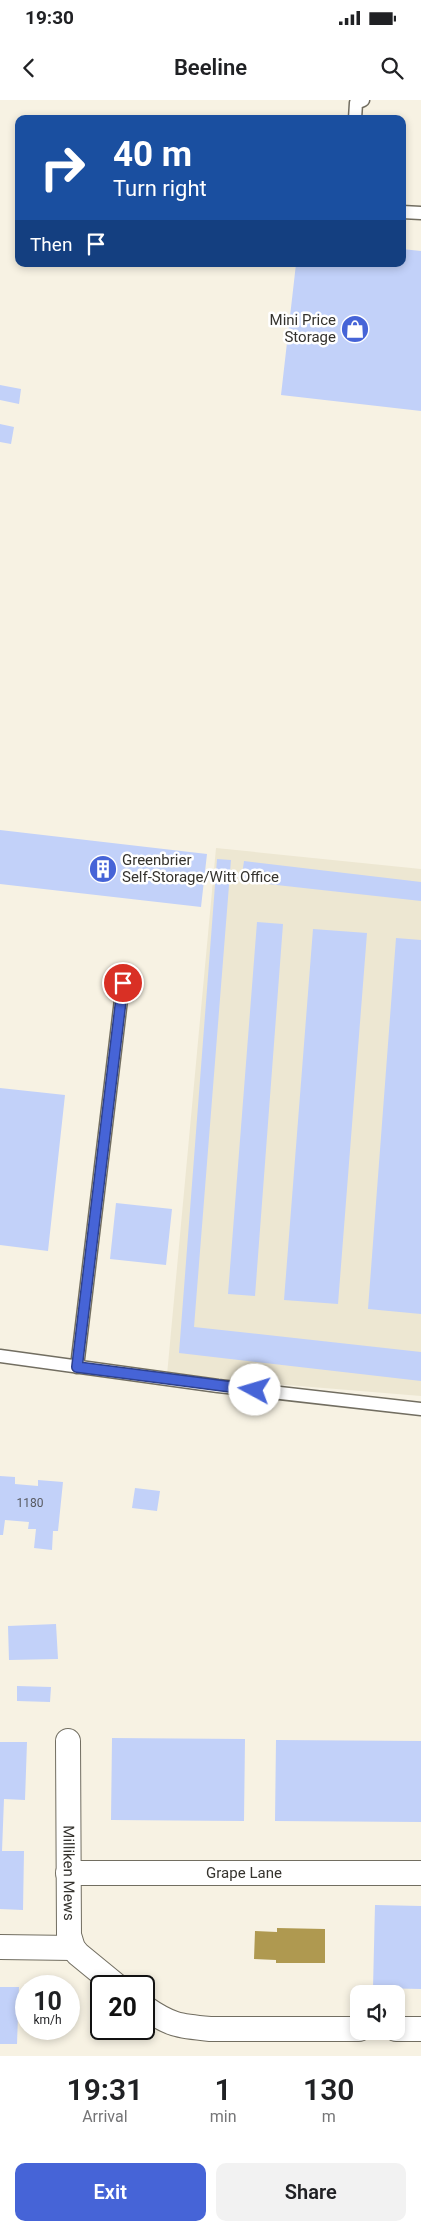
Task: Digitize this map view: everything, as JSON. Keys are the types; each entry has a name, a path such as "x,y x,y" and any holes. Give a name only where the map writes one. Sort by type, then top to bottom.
{"street":[{"name":"Milliken Mews","path":"68,1740 68,1924 73,1948"},
{"name":"Grape Lane","path":"68,1873 421,1874"},
{"path":"0,1946 73,1948 86,1962 103,1975"},
{"path":"155,2014 171,2024 210,2029 350,2029"},
{"path":"405,2029 421,2029"}],"lane":[{"path":"355,115 356,103 363,100"},
{"path":"406,212 421,214"},
{"path":"77,1367 123,983"},
{"path":"0,1356 218,1386 421,1409"}],"shaded area":[{"path":"216,848 421,869 421,1396 167,1375"},
{"path":"277,1928 325,1929 325,1963 276,1963 276,1960 254,1959 255,1931 277,1932"}],"building":[{"name":"Mini Price Storage","path":"406,249 421,251 421,411 281,395 296,267 406,267"},
{"path":"0,385 21,389 19,404 0,400"},
{"path":"0,424 14,427 11,444 0,442"},
{"name":"Greenbrier Self-Storage/Witt Office","path":"0,830 207,854 201,907 0,884"},
{"path":"217,859 231,860 194,1327 421,1352 421,1381 179,1353"},
{"path":"244,861 421,882 421,901 241,881"},
{"path":"257,922 283,924 255,1296 228,1294"},
{"path":"313,929 367,933 338,1304 284,1300"},
{"path":"396,938 421,940 421,1314 368,1309"},
{"path":"0,1088 65,1095 48,1251 0,1245"},
{"path":"116,1203 172,1209 166,1265 110,1259"},
{"path":"0,1476 15,1477 15,1484 38,1486 38,1480 63,1482 58,1531 53,1531 52,1550 34,1548 36,1529 28,1529 29,1522 5,1520 3,1535 0,1535"},
{"path":"135,1488 160,1491 157,1511 132,1508"},
{"path":"56,1624 58,1659 9,1660 8,1626"},
{"path":"17,1686 51,1687 50,1702 17,1701"},
{"path":"112,1738 245,1739 244,1821 111,1820"},
{"path":"276,1740 421,1741 421,1822 275,1821"},
{"path":"0,1742 27,1742 25,1800 4,1799 2,1851 24,1851 23,1910 0,1909"},
{"path":"375,1905 421,1906 421,1989 405,1989 405,1985 373,1985"},
{"path":"0,1987 15,1987 15,2040 17,2040 17,2044 0,2044"}],"place":[{"name":"Mini Price Storage","path":"355,329"},
{"name":"Greenbrier Self-Storage/Witt Office","path":"103,869"}],"route":[{"path":"123,983 77,1367 255,1390"}]}
